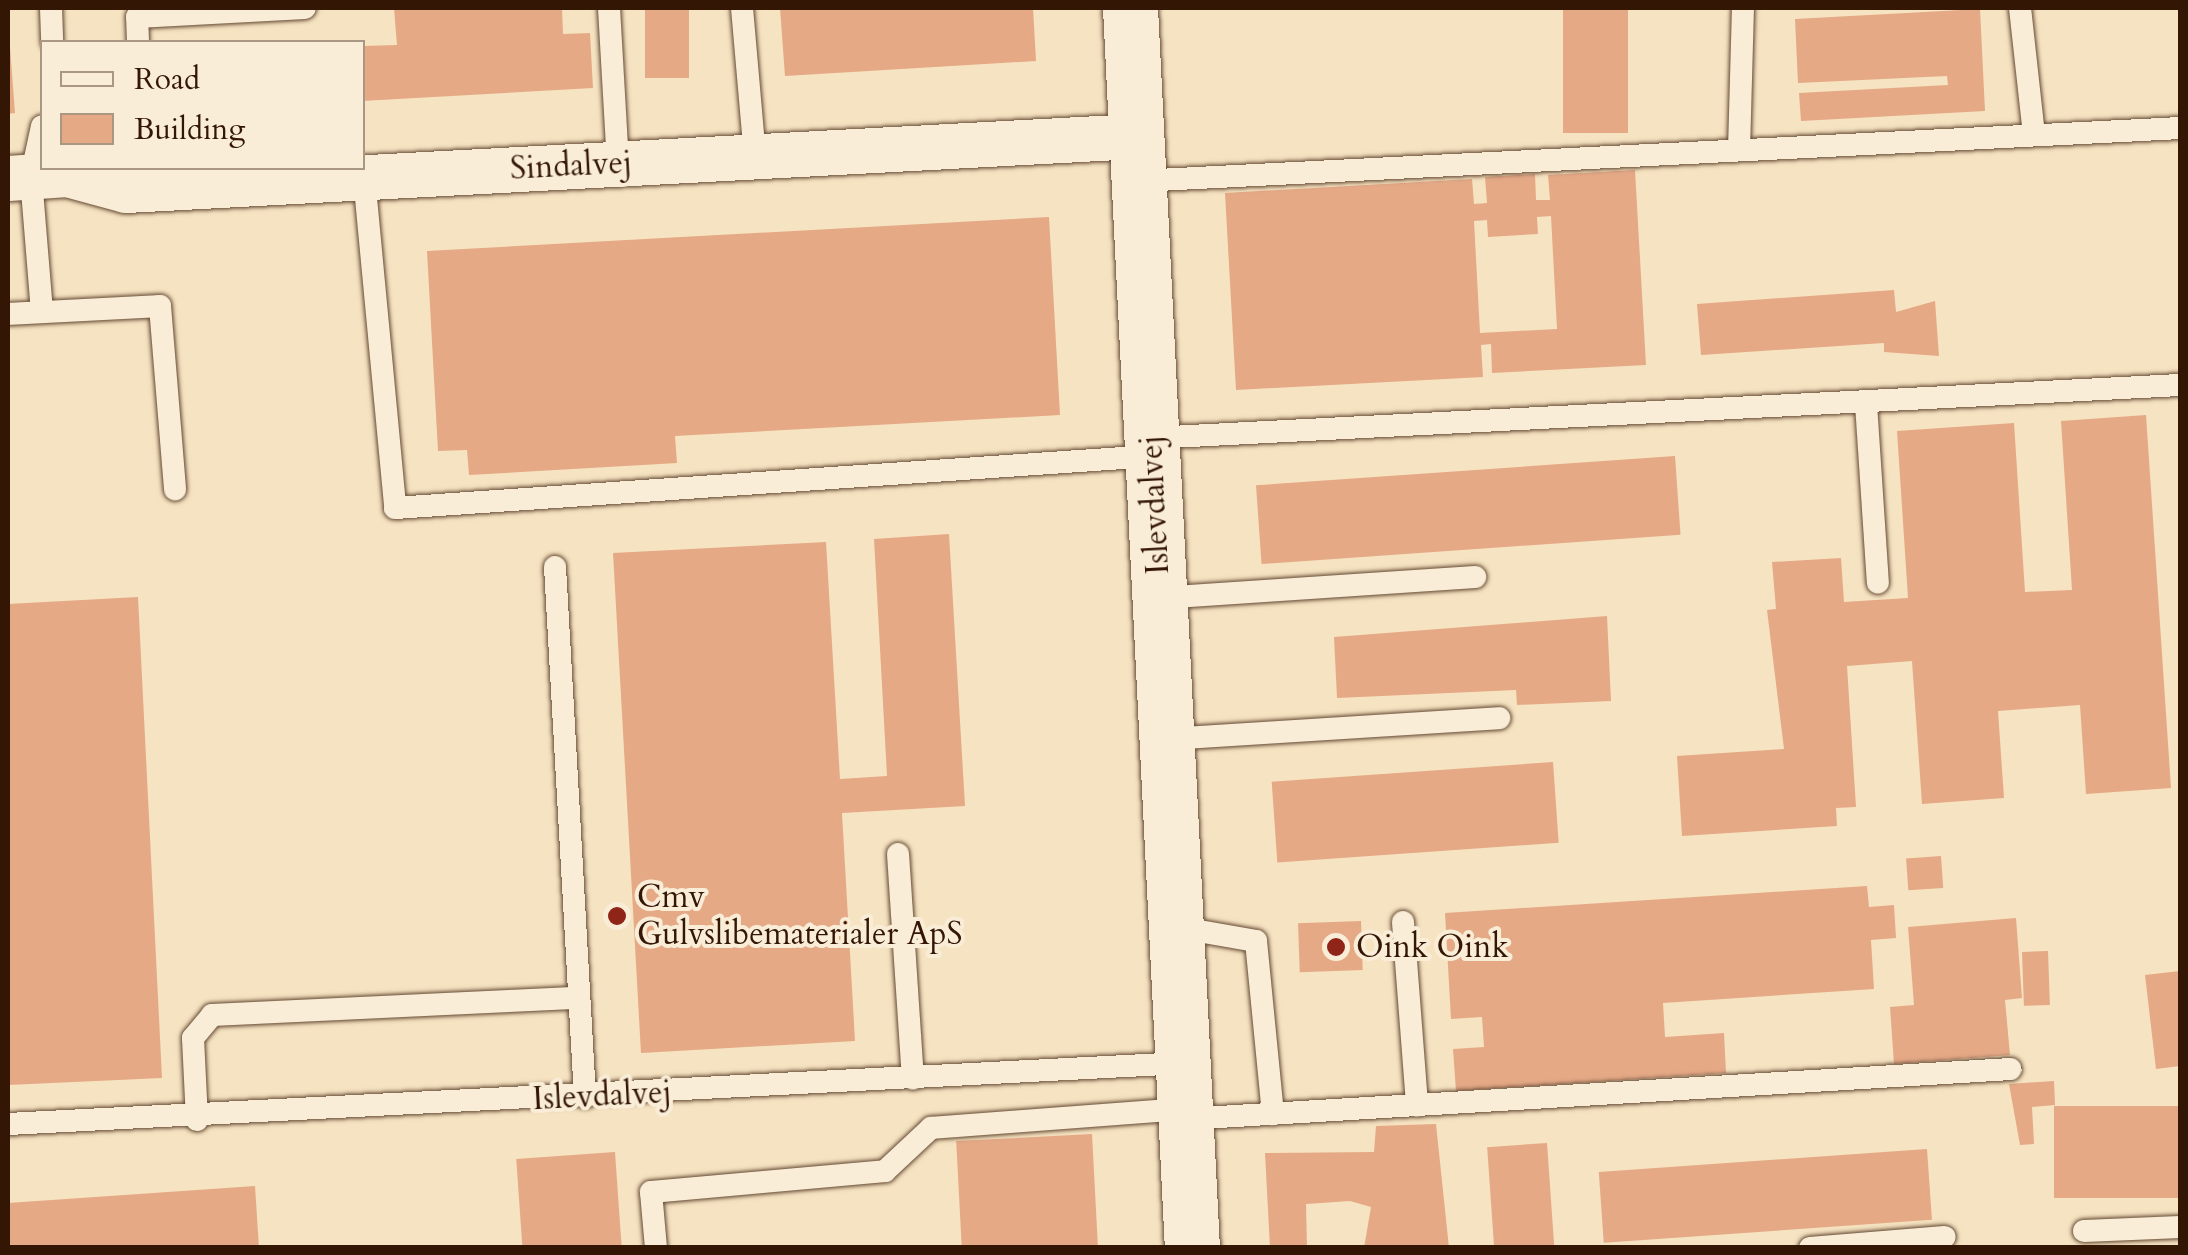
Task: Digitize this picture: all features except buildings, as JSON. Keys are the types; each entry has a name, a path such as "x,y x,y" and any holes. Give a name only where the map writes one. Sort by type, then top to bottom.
{"street":[{"name":"Islevdalvej","path":"1130,8 1192,1248"},
{"name":"Sindalvej","path":"19,177 364,177 755,157 1137,158"}],"lane":[{"path":"51,8 52,40"},
{"path":"138,40 137,16 305,8"},
{"path":"609,8 618,164"},
{"path":"742,8 755,157"},
{"path":"1740,150 1743,8"},
{"path":"2020,8 2034,134"},
{"path":"1137,158 1740,150 2180,128"},
{"path":"40,130 19,177 42,312"},
{"path":"364,177 395,508 1152,447 2180,384"},
{"path":"8,314 160,306 175,489"},
{"path":"1866,404 1878,584"},
{"path":"555,567 585,1097"},
{"path":"1159,598 1476,576"},
{"path":"1166,738 1499,718"},
{"path":"898,854 913,1078"},
{"path":"1403,922 1417,1105"},
{"path":"1176,927 1256,941 1272,1114"},
{"path":"197,1120 192,1038 212,1016 578,998"},
{"path":"656,1248 651,1192 885,1170 932,1128 1185,1097 1272,1114 2010,1069"},
{"name":"Islevdalvej","path":"14,1126 197,1120 913,1078 1185,1097"},
{"path":"2084,1231 2180,1226"},
{"path":"1810,1248 1945,1236"}],"place":[{"name":"Cmv Gulvslibematerialer ApS","path":"617,916"},
{"name":"Oink Oink","path":"1336,947"}]}
